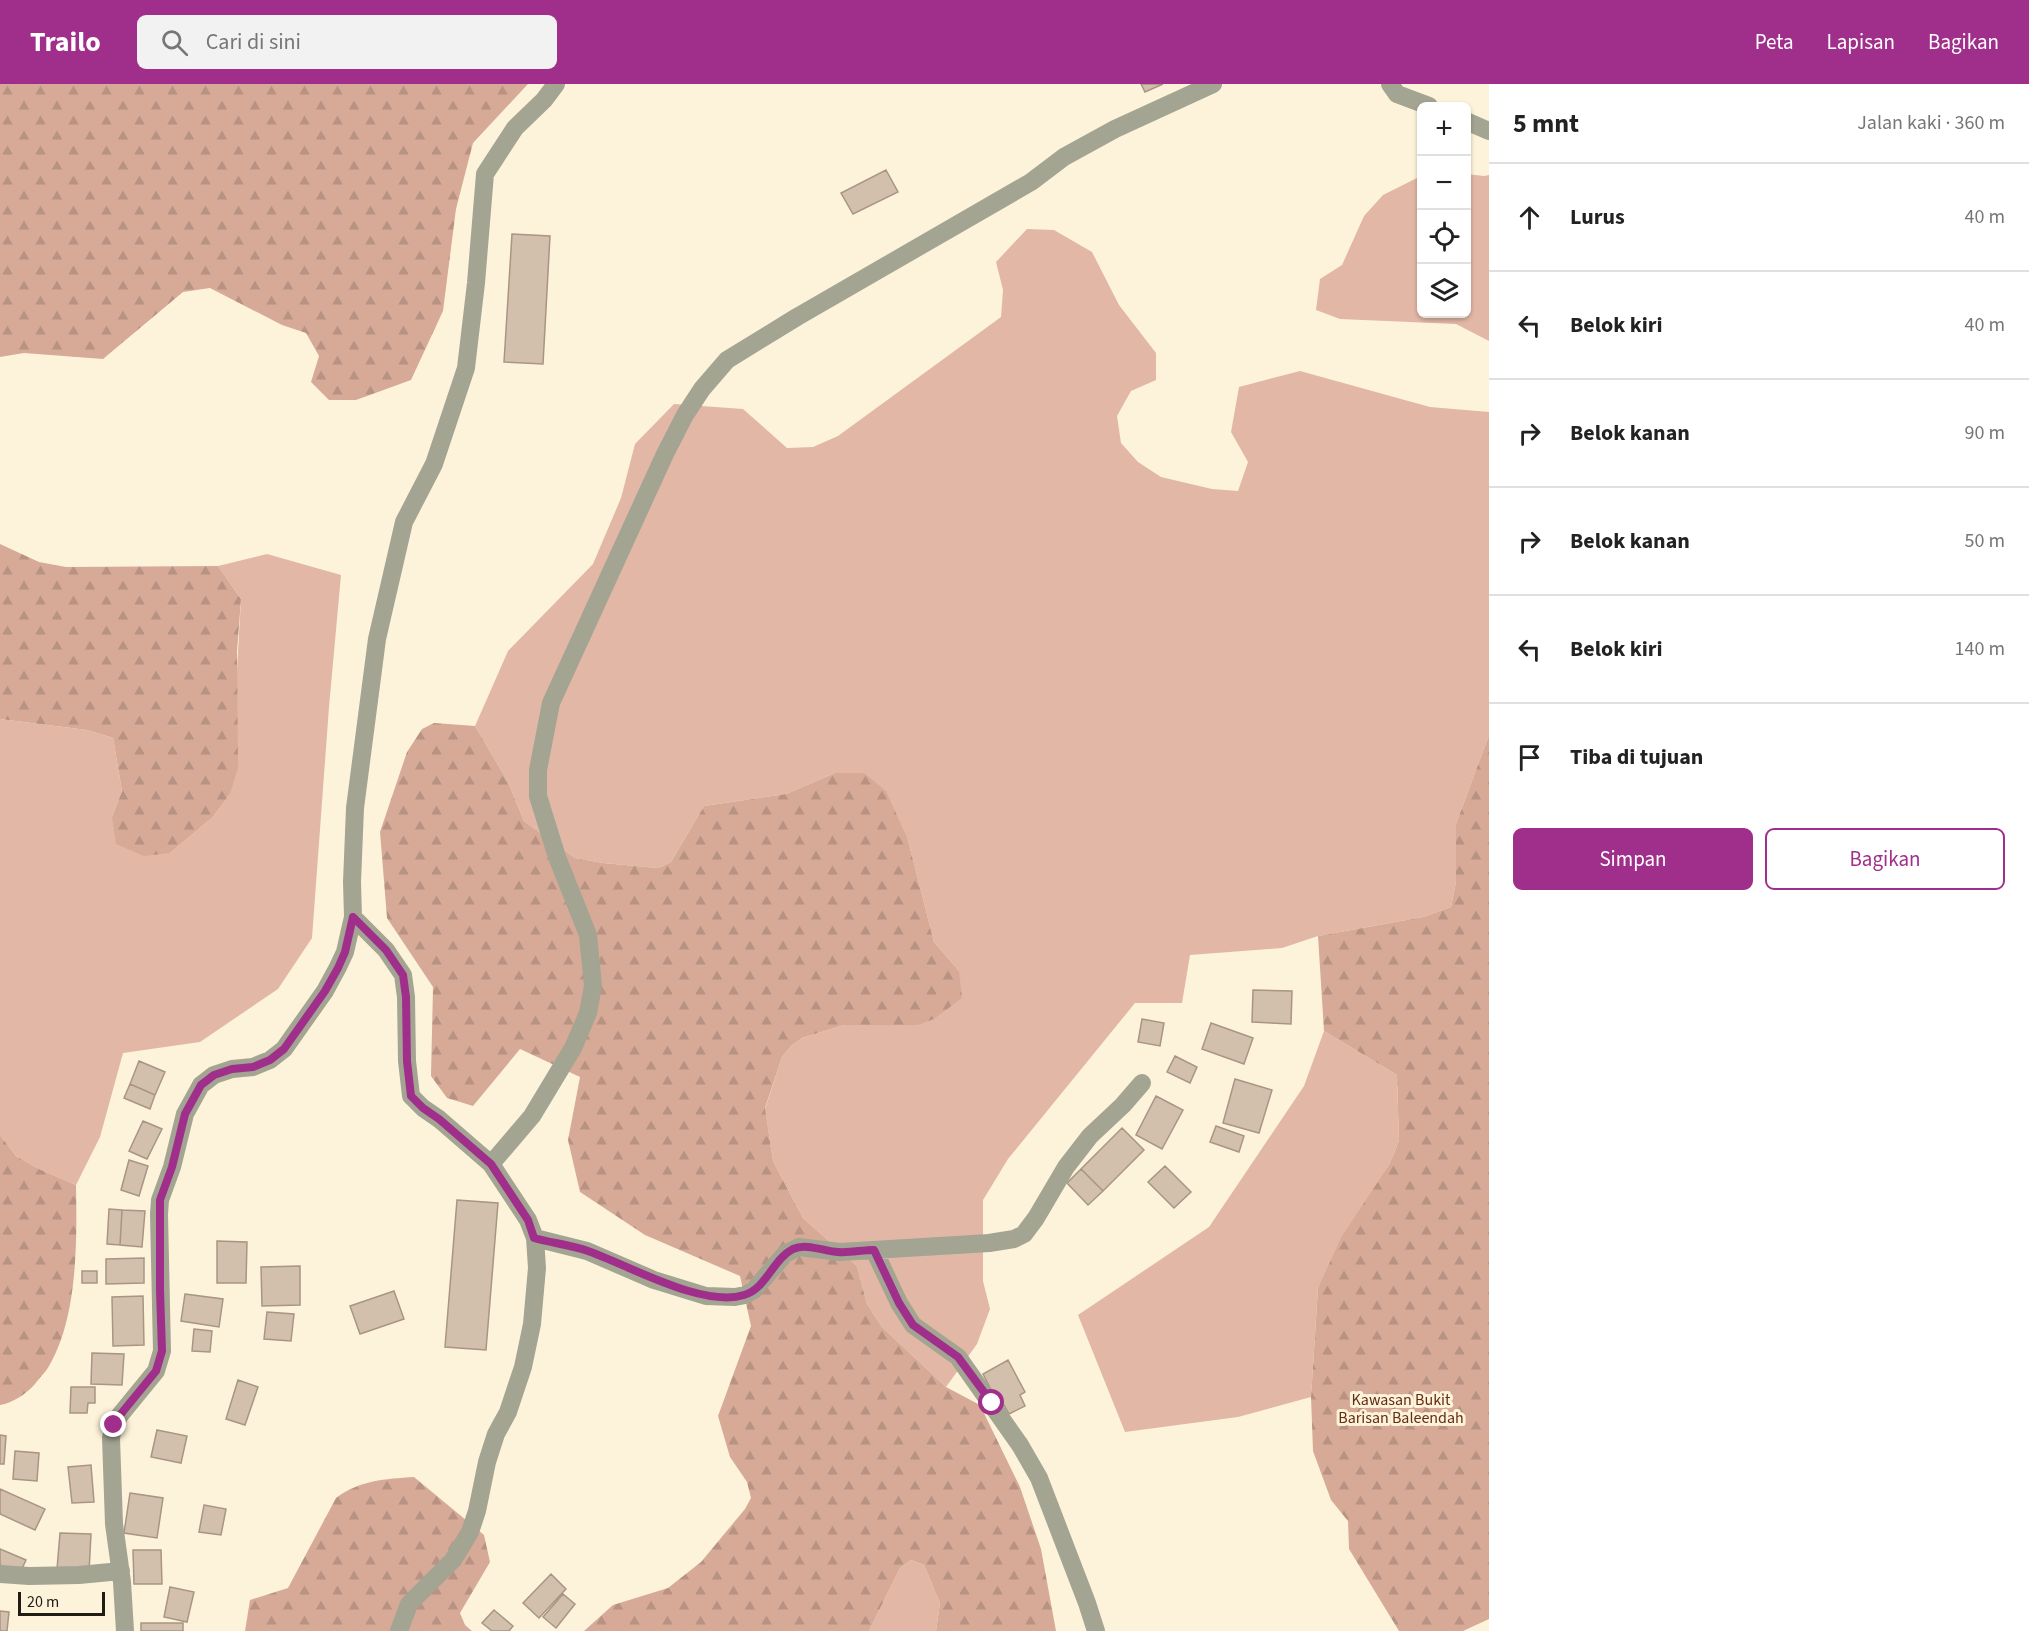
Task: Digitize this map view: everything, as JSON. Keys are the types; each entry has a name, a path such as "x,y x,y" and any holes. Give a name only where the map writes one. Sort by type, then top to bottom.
{"street":[{"path":"125,1631 121,1571 114,1524 111,1438 114,1425 120,1415 156,1371 162,1351 159,1207 185,1114 201,1085 214,1075 232,1069 253,1067 270,1060 284,1049 325,991 345,952 353,917 355,808 377,639 404,522 434,464 466,368 485,174 515,128 544,100 556,84"},
{"path":"491,1164 532,1116 568,1057 588,1013 593,986 588,935 557,857 538,796 538,770 551,703 660,465 685,415 702,389 727,360 1031,182 1064,157 1115,129 1213,84"},
{"path":"1389,84 1397,94 1418,102"},
{"path":"1471,123 1489,130"},
{"path":"353,917 386,950 403,975 411,1096 491,1164 528,1220 534,1238 537,1268 532,1324 523,1367 508,1412 496,1434 487,1462 470,1532 453,1560 409,1604 399,1631"},
{"path":"534,1238 587,1251 654,1280 706,1296 735,1297 754,1290 785,1254 799,1247 840,1252 989,1243 1014,1239 1023,1234 1036,1218 1066,1167 1090,1136 1123,1105 1142,1083"},
{"path":"874,1250 899,1303 913,1325 958,1357 1020,1445 1038,1478 1096,1631"},
{"path":"0,1574 79,1575 121,1571"}],"shaded area":[{"path":"1471,174 1489,175 1489,341 1456,324 1340,319 1316,310 1320,279 1342,265 1364,216 1383,195 1417,178 1417,318 1471,318"},
{"path":"1027,229 1054,230 1092,252 1119,305 1156,353 1156,380 1131,391 1117,416 1121,443 1138,462 1161,477 1212,489 1238,491 1248,462 1231,432 1239,387 1300,371 1430,407 1489,412 1489,735 1456,824 1456,882 1451,907 1423,917 1318,936 1282,948 1190,955 1182,1003 1135,1003 1008,1159 983,1200 983,1281 990,1309 977,1344 946,1387 882,1327 867,1304 857,1266 803,1218 773,1161 765,1109 782,1057 802,1038 844,1025 918,1025 959,971 934,942 908,840 835,773 786,794 704,806 671,862 658,868 575,858 524,821 508,782 475,726 508,651 593,564 621,498 635,444 674,404 743,409 787,448 813,447 838,436 1001,317 1003,290 996,262"},
{"path":"267,554 341,575 312,938 278,989 200,1042 123,1053 100,1137 76,1185 16,1156 0,1135 0,719 87,730 113,738 122,791 112,817 170,853 213,817 230,794 241,599 218,566"},
{"path":"1324,1031 1397,1075 1399,1141 1389,1165 1318,1288 1311,1397 1238,1417 1125,1432 1078,1315 1209,1227 1304,1086"},
{"path":"911,1560 924,1565 940,1603 936,1631 869,1631 900,1568"}],"green space":[{"path":"0,84 528,84 473,143 456,209 443,311 411,380 356,400 329,400 311,382 319,356 306,333 282,325 210,288 183,292 103,359 24,353 0,357"},
{"path":"0,544 39,562 66,567 218,566 241,599 237,652 238,768 230,794 213,817 170,853 144,856 116,844 112,817 122,791 113,738 87,730 0,719"},
{"path":"434,723 475,726 508,782 524,821 575,858 603,863 658,868 671,862 704,806 786,794 835,773 864,773 886,791 908,840 934,942 959,971 962,998 934,1019 918,1025 844,1025 802,1038 791,1046 782,1057 765,1108 773,1161 803,1218 857,1266 867,1304 882,1327 946,1387 980,1405 1020,1487 1041,1549 1056,1631 936,1631 940,1603 924,1565 911,1560 900,1568 869,1631 584,1631 613,1605 668,1588 701,1562 745,1509 751,1498 747,1482 730,1457 718,1416 751,1326 740,1276 645,1235 580,1192 568,1140 580,1077 520,1049 473,1106 447,1098 431,1076 433,987 387,918 380,832 407,752 422,729"},
{"name":"Kawasan Bukit Barisan Baleendah","path":"1489,735 1489,1619 1463,1631 1399,1631 1349,1549 1348,1521 1331,1500 1313,1451 1311,1397 1318,1288 1342,1236 1389,1165 1399,1141 1397,1075 1324,1031 1318,936 1423,917 1451,907 1456,882 1456,824"},
{"path":"0,1135 16,1156 76,1185 76,1254 66,1325 48,1368 23,1395 0,1405"},
{"path":"414,1477 484,1535 490,1562 460,1613 465,1625 472,1631 245,1631 250,1600 288,1588 336,1498 364,1484"}],"building":[{"path":"1141,84 1163,84 1145,92"},
{"path":"886,170 898,192 853,214 841,193"},
{"path":"512,234 550,236 543,364 504,362"},
{"path":"1253,990 1292,991 1291,1024 1252,1022"},
{"path":"1142,1019 1164,1023 1160,1046 1138,1042"},
{"path":"1211,1023 1253,1038 1244,1064 1202,1049"},
{"path":"1175,1056 1197,1067 1190,1083 1167,1072"},
{"path":"139,1061 165,1072 155,1095 130,1084"},
{"path":"1235,1079 1272,1090 1259,1133 1223,1123"},
{"path":"130,1084 155,1095 150,1109 124,1098"},
{"path":"1156,1096 1183,1110 1162,1149 1136,1135"},
{"path":"143,1121 162,1129 147,1159 129,1151"},
{"path":"1216,1126 1244,1136 1239,1152 1210,1142"},
{"path":"1122,1128 1144,1150 1103,1191 1081,1169"},
{"path":"129,1160 148,1166 139,1196 121,1190"},
{"path":"1165,1166 1191,1192 1174,1208 1148,1182"},
{"path":"1081,1169 1103,1191 1088,1205 1067,1183"},
{"path":"457,1200 498,1203 486,1350 445,1347"},
{"path":"109,1209 122,1210 120,1245 107,1244"},
{"path":"122,1210 145,1211 142,1247 120,1245"},
{"path":"217,1241 247,1242 246,1283 217,1283"},
{"path":"144,1258 144,1283 106,1284 106,1259"},
{"path":"300,1266 300,1305 262,1306 261,1267"},
{"path":"82,1271 97,1271 97,1283 82,1283"},
{"path":"394,1291 404,1319 360,1334 350,1306"},
{"path":"185,1294 223,1299 219,1327 181,1321"},
{"path":"143,1296 144,1345 113,1346 112,1297"},
{"path":"267,1312 294,1314 291,1341 264,1339"},
{"path":"194,1329 212,1331 210,1352 192,1351"},
{"path":"92,1353 124,1354 122,1385 91,1384"},
{"path":"1008,1360 1025,1392 1020,1395 1025,1406 1009,1414 1004,1405 1000,1407 983,1374"},
{"path":"238,1380 258,1387 245,1425 226,1419"},
{"path":"71,1387 95,1387 95,1403 88,1403 87,1413 70,1413"},
{"path":"157,1430 187,1436 181,1463 151,1457"},
{"path":"0,1435 6,1436 4,1464 0,1464"},
{"path":"15,1451 39,1453 37,1481 13,1479"},
{"path":"91,1465 94,1502 72,1503 68,1467"},
{"path":"0,1489 45,1509 35,1530 0,1514"},
{"path":"130,1493 163,1498 157,1538 124,1533"},
{"path":"204,1505 226,1509 221,1535 199,1532"},
{"path":"60,1533 91,1534 89,1572 57,1569"},
{"path":"0,1549 26,1560 20,1573 0,1565"},
{"path":"133,1550 161,1550 162,1584 134,1584"},
{"path":"551,1574 566,1589 539,1618 523,1603"},
{"path":"170,1587 194,1592 187,1622 164,1617"},
{"path":"563,1594 575,1604 556,1628 543,1617"},
{"path":"494,1610 513,1626 509,1631 492,1631 482,1623"},
{"path":"0,1611 9,1612 7,1631 0,1631"},
{"path":"141,1623 183,1623 183,1631 141,1631"}],"route":[{"path":"114,1425 156,1371 162,1351 160,1200 172,1167 185,1114 201,1085 214,1075 232,1069 253,1067 270,1060 284,1049 325,991 338,968 345,952 353,917 386,950 403,975 411,1096 491,1164 528,1220 534,1238 587,1251 654,1280 706,1296 745,1295 754,1290 785,1254 799,1247 840,1252 874,1250 899,1303 913,1325 958,1357 992,1403"}]}
